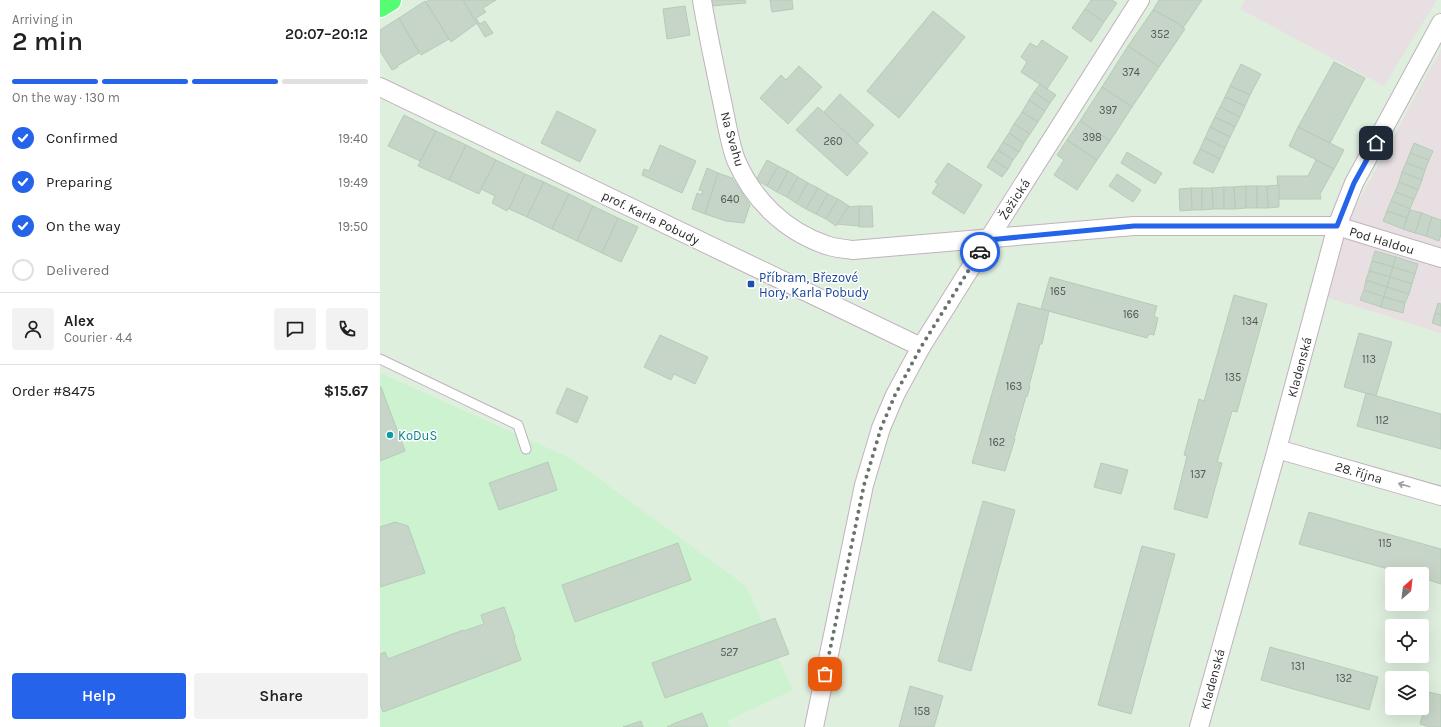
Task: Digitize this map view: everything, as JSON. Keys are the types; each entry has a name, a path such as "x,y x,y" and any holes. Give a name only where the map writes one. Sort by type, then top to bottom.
{"main road":[{"path":"380,6 390,0"}],"street":[{"name":"Na Svahu","path":"702,0 728,130 736,160 749,184 765,205 785,224 805,236 828,246 853,250 988,240"},
{"name":"Žežická","path":"814,727 864,485 881,428 895,395 921,347 1140,0"},
{"name":"Kladenská","path":"1199,727 1277,449 1337,226 1354,183 1441,23"},
{"name":"prof. Karla Pobudy","path":"380,87 921,347"},
{"name":"Pod Haldou","path":"988,240 1134,226 1337,226 1441,258"},
{"name":"28. října","path":"1277,449 1441,496"}],"lane":[{"path":"380,359 518,426 526,449"}],"shaded area":[{"path":"1245,0 1437,0 1384,86 1240,9"},
{"path":"1441,49 1441,333 1326,297 1343,230"},
{"path":"380,373 572,459 746,586 793,690 727,721 730,727 380,727"}],"building":[{"path":"429,0 463,0 477,23 451,42 426,2"},
{"path":"463,0 496,0 483,8 486,12 476,18 480,24 485,21 493,33 485,37"},
{"path":"710,0 745,0 746,3 711,6"},
{"path":"770,0 792,0 793,9 772,12"},
{"path":"1091,0 1112,0 1117,3 1104,22 1085,9"},
{"path":"1159,0 1202,0 1183,28 1176,22 1153,10"},
{"path":"425,1 449,39 421,55 399,18"},
{"path":"685,6 690,35 667,39 663,9"},
{"path":"1085,9 1104,22 1091,42 1072,28"},
{"path":"1153,10 1176,22 1185,29 1159,67 1128,46"},
{"path":"933,11 965,37 899,118 867,91"},
{"path":"399,18 419,53 392,70 380,51 380,30"},
{"path":"1042,40 1068,57 1047,89 1021,72 1027,62 1021,57 1030,43 1037,47"},
{"path":"1128,46 1159,67 1132,107 1102,87"},
{"path":"1334,62 1365,78 1330,143 1298,127"},
{"path":"1241,64 1261,74 1250,95 1230,86"},
{"path":"799,66 822,87 788,124 760,98 781,75 786,80"},
{"path":"1040,84 1056,95 1050,103 1034,92"},
{"path":"1230,86 1250,95 1245,106 1225,97"},
{"path":"1102,87 1132,107 1110,141 1080,121"},
{"path":"1034,92 1050,103 1045,111 1029,100"},
{"path":"840,94 874,125 857,144 824,112"},
{"path":"1225,97 1245,106 1240,117 1220,107"},
{"path":"1029,100 1045,111 1038,122 1022,112"},
{"path":"818,107 868,153 847,176 796,130"},
{"path":"1220,107 1240,117 1235,127 1215,117"},
{"path":"557,111 596,130 580,162 541,143"},
{"path":"1022,112 1038,122 1030,134 1014,124"},
{"path":"404,115 436,131 420,161 388,146"},
{"path":"1215,117 1235,127 1230,137 1210,127"},
{"path":"1080,121 1110,141 1097,160 1067,140"},
{"path":"1014,124 1030,134 1024,143 1009,133"},
{"path":"1210,127 1230,137 1225,148 1205,138"},
{"path":"1298,127 1344,150 1334,169 1289,146"},
{"path":"436,131 466,145 449,180 418,166"},
{"path":"1009,133 1024,143 1019,152 1003,142"},
{"path":"1205,138 1225,148 1220,159 1200,149"},
{"path":"1067,140 1097,160 1077,190 1054,175 1064,160 1057,155"},
{"path":"1003,142 1019,152 1013,160 998,150"},
{"path":"1414,143 1433,151 1429,160 1410,153"},
{"path":"466,145 496,160 479,194 449,180"},
{"path":"660,145 696,161 682,193 642,175 644,169 649,171"},
{"path":"1200,149 1220,159 1213,173 1193,163"},
{"path":"998,150 1013,160 1008,169 992,159"},
{"path":"1127,152 1162,173 1155,184 1121,163"},
{"path":"1410,153 1429,160 1425,170 1406,163"},
{"path":"992,159 1008,169 1002,177 987,167"},
{"path":"496,160 525,174 507,211 492,203 495,196 481,189"},
{"path":"767,160 778,166 767,186 756,180"},
{"path":"1316,160 1334,169 1320,194 1321,199 1279,199 1277,176 1308,176"},
{"path":"948,163 982,185 964,214 932,193 938,184 935,182"},
{"path":"1406,163 1425,170 1422,180 1402,172"},
{"path":"778,166 788,171 777,192 767,186"},
{"path":"707,168 718,173 705,214 692,209 697,193 701,195 703,191 699,190"},
{"path":"788,171 798,177 787,197 777,192"},
{"path":"1402,172 1422,180 1418,190 1399,182"},
{"path":"718,173 732,178 750,205 744,223 726,221 705,214"},
{"path":"525,174 544,182 527,217 509,209"},
{"path":"1117,174 1141,190 1133,202 1109,186"},
{"path":"798,177 808,183 796,203 787,197"},
{"path":"544,182 569,194 552,229 527,217"},
{"path":"1399,182 1418,190 1414,199 1395,192"},
{"path":"808,183 818,188 806,209 796,203"},
{"path":"1279,185 1279,207 1268,208 1267,186"},
{"path":"1246,186 1246,208 1235,209 1234,187"},
{"path":"1246,186 1257,186 1257,208 1246,208"},
{"path":"1257,186 1267,186 1268,208 1257,208"},
{"path":"1224,187 1224,209 1213,209 1212,188"},
{"path":"1224,187 1234,187 1235,209 1224,209"},
{"path":"818,188 828,194 816,214 806,209"},
{"path":"1191,188 1202,188 1202,210 1192,210"},
{"path":"1191,188 1192,210 1180,211 1179,189"},
{"path":"1202,188 1212,188 1213,209 1202,210"},
{"path":"1395,192 1414,199 1410,209 1391,201"},
{"path":"569,194 593,206 577,241 552,229"},
{"path":"828,194 838,199 826,219 816,214"},
{"path":"838,199 849,206 836,226 826,219"},
{"path":"1391,201 1410,209 1407,218 1387,211"},
{"path":"593,206 618,218 602,253 577,241"},
{"path":"859,206 872,206 873,227 859,227"},
{"path":"859,206 859,226 837,224 848,207"},
{"path":"1410,210 1422,213 1415,233 1403,229"},
{"path":"1387,211 1407,218 1403,229 1383,221"},
{"path":"1422,213 1432,217 1426,236 1415,233"},
{"path":"1432,217 1441,220 1441,234 1439,241 1426,236"},
{"path":"618,218 638,227 621,262 602,253"},
{"path":"1375,251 1396,257 1393,267 1372,261"},
{"path":"1396,257 1418,264 1415,274 1393,267"},
{"path":"1372,261 1393,267 1390,277 1369,271"},
{"path":"1393,267 1415,274 1412,284 1390,277"},
{"path":"1369,271 1390,277 1387,287 1366,280"},
{"path":"1050,277 1157,306 1154,316 1158,318 1154,335 1149,334 1147,338 1041,309"},
{"path":"1390,277 1412,284 1409,294 1387,287"},
{"path":"1366,280 1387,287 1384,297 1364,290"},
{"path":"1387,287 1409,294 1405,303 1384,297"},
{"path":"1364,290 1384,297 1381,307 1360,300"},
{"path":"1234,295 1267,304 1237,412 1232,411 1217,462 1222,463 1207,518 1174,509 1187,456 1184,455 1199,399 1204,401"},
{"path":"1384,297 1405,303 1403,313 1381,307"},
{"path":"1018,303 1049,311 1042,344 1040,344 1029,386 1030,387 1027,397 1026,396 1005,471 972,463"},
{"path":"1438,303 1441,304 1441,315 1435,313"},
{"path":"1435,313 1441,315 1441,326 1432,323"},
{"path":"1359,333 1392,342 1376,396 1344,387"},
{"path":"660,335 708,357 695,384 674,374 671,380 644,367"},
{"name":"KoDuS","path":"380,387 405,451 380,461"},
{"path":"567,388 588,397 577,423 556,413"},
{"path":"1366,393 1441,414 1441,449 1357,426"},
{"path":"548,462 557,490 499,510 489,483"},
{"path":"1101,463 1128,470 1121,494 1094,487"},
{"path":"983,501 1015,510 971,671 938,661"},
{"path":"1309,512 1441,549 1441,584 1429,580 1429,567 1385,568 1299,544"},
{"path":"395,522 408,526 425,573 380,587 380,527"},
{"path":"678,543 691,580 575,622 562,585"},
{"path":"1142,546 1175,554 1131,714 1098,705"},
{"path":"504,607 521,660 383,712 380,704 380,654 385,652 388,659 463,630 464,631 484,624 481,615"},
{"path":"775,618 789,654 665,698 652,663"},
{"path":"1270,647 1378,677 1369,710 1261,680"},
{"path":"910,686 943,696 934,727 899,727"},
{"path":"1429,692 1441,695 1441,727 1430,727 1420,724 1423,715 1429,715"},
{"path":"702,713 708,727 667,727 673,724"},
{"path":"641,721 643,727 623,727"}],"way so far":[{"path":"825,674 864,485 881,428 895,395 921,347 980,252"}],"place":[{"name":"Příbram, Březové Hory, Karla Pobudy","path":"751,284"},
{"name":"KoDuS","path":"390,435"}],"route":[{"path":"980,252 988,240 1134,226 1337,226 1354,183 1376,143"}]}
